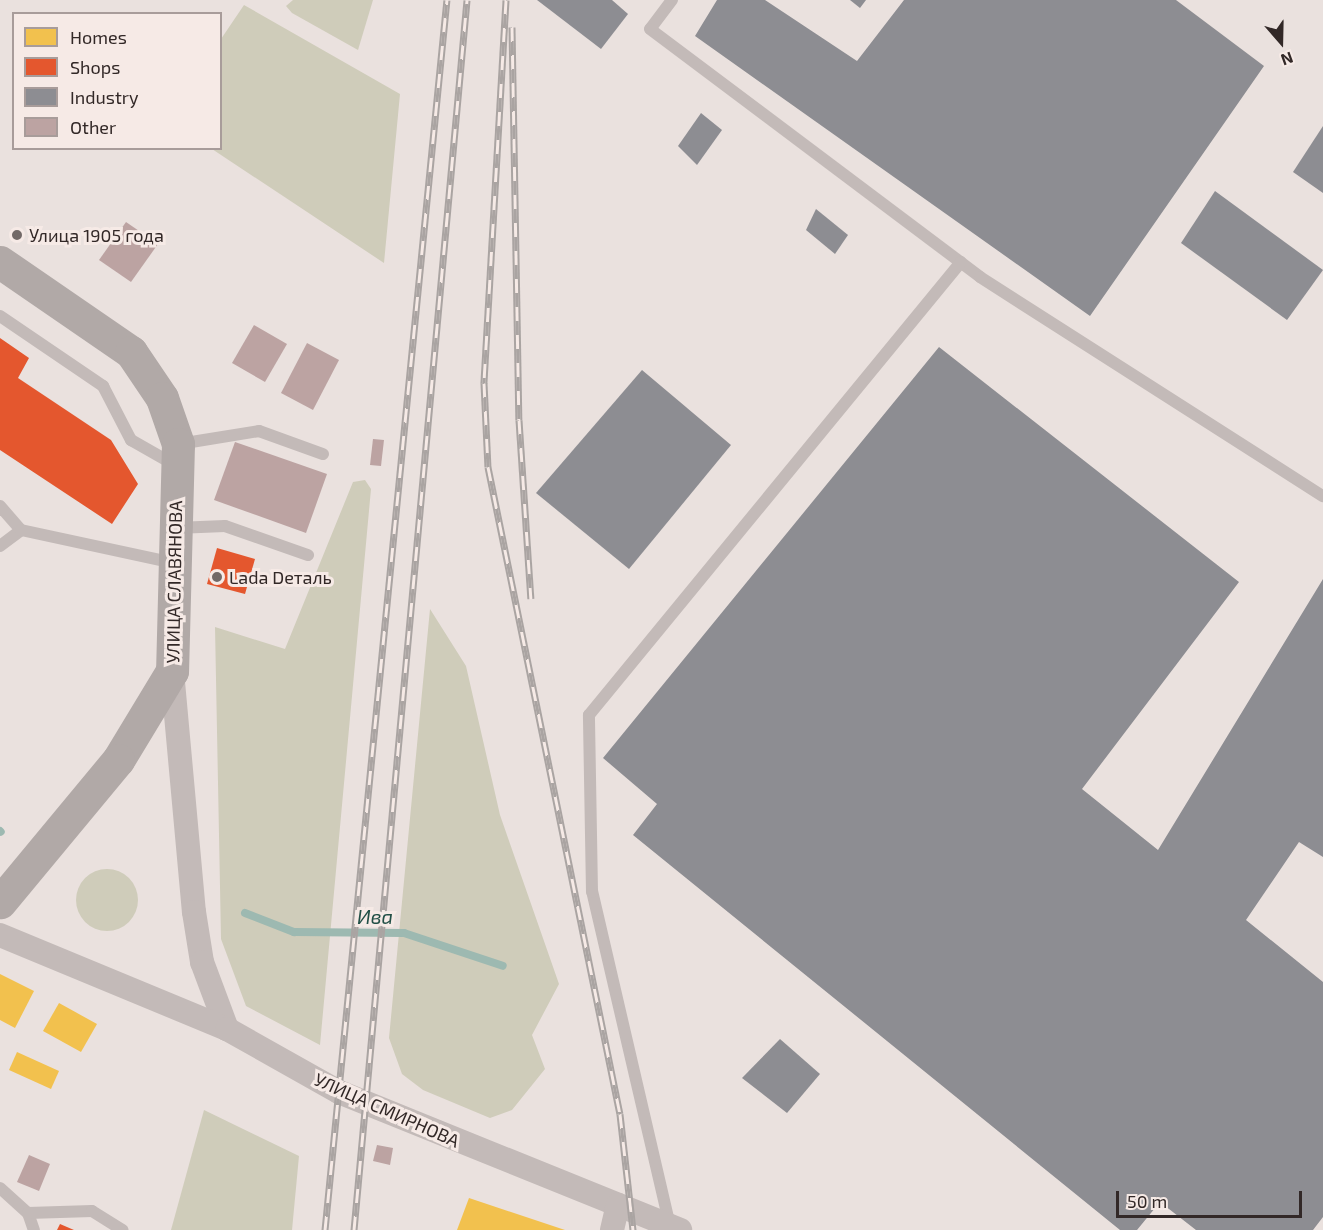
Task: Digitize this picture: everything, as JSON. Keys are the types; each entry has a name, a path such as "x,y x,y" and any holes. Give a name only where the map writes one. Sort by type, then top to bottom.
{"main road":[{"name":"УЛИЦА СЛАВЯНОВА","path":"0,262 111,333 151,377 177,454 172,671 118,760 0,902"}],"street":[{"path":"172,671 197,932 202,962 227,1029"},
{"name":"УЛИЦА СМИРНОВА","path":"0,935 227,1029 339,1092 675,1228"},
{"path":"612,1230 618,1204"}],"lane":[{"path":"672,0 650,29 961,262 1323,496"},
{"path":"675,1228 592,892 589,715 961,262"},
{"path":"0,316 103,386 131,440 177,454 259,431 323,454"},
{"path":"0,506 21,530 175,564"},
{"path":"175,528 225,526 308,555"},
{"path":"0,546 21,530"},
{"path":"0,1188 28,1213 34,1230"},
{"path":"28,1213 92,1211 123,1230"}],"shaded area":[{"path":"293,0 373,0 358,50 292,13 286,6"},
{"path":"244,5 400,94 384,263 214,150 222,150 222,38"},
{"path":"365,480 371,489 320,1045 246,1006 221,939 215,627 285,649 353,482"},
{"path":"430,609 466,666 500,815 559,984 532,1035 545,1069 512,1110 490,1118 423,1090 402,1074 389,1038"},
{"path":"107,869 119,871 129,878 136,888 138,900 136,912 129,922 119,929 107,931 95,929 85,922 78,912 76,900 78,888 85,878 95,871"},
{"path":"204,1110 299,1156 292,1230 171,1230"}],"building: Homes":[{"path":"0,974 34,991 15,1028 0,1020"},
{"path":"59,1003 97,1024 81,1052 43,1031"},
{"path":"17,1052 59,1071 51,1089 9,1070"},
{"path":"469,1198 565,1230 457,1230"}],"building: Shops":[{"path":"0,338 29,358 18,378 111,440 138,484 112,524 0,450"},
{"path":"217,548 255,559 245,594 207,584"},
{"path":"60,1224 74,1230 57,1230"}],"building: Industry":[{"path":"537,0 612,0 628,14 601,49"},
{"path":"717,0 765,0 857,61 904,0 1176,0 1264,66 1090,316 695,36"},
{"path":"850,0 866,0 860,8"},
{"path":"701,113 722,130 697,165 678,146"},
{"path":"1323,126 1323,193 1293,172"},
{"path":"1215,191 1323,270 1287,320 1181,243"},
{"path":"816,209 848,235 835,254 806,230"},
{"path":"939,347 1239,582 1082,789 1158,850 1323,579 1323,857 1299,842 1246,920 1323,982 1323,1217 1313,1230 1196,1230 1160,1202 1137,1230 1120,1230 633,835 657,804 603,758"},
{"path":"642,370 731,445 629,569 536,493"},
{"path":"780,1039 820,1074 787,1113 742,1078"}],"building: Other":[{"path":"126,222 158,244 131,282 99,260"},
{"path":"254,325 287,344 265,382 232,363"},
{"path":"307,343 339,360 313,410 281,393"},
{"path":"373,439 384,440 381,466 370,465"},
{"path":"235,442 327,474 306,533 214,500"},
{"path":"377,1145 393,1148 390,1165 373,1161"},
{"path":"29,1155 50,1164 39,1191 17,1182"}],"waterway":[{"name":"Ива","path":"245,913 294,932 404,933 503,966"}],"railway":[{"path":"325,1230 447,0"},
{"path":"354,1230 467,0"},
{"path":"506,0 484,383 488,467 620,1114 633,1230"},
{"path":"512,27 519,420 531,599"}],"place":[{"name":"Улица 1905 года","path":"17,235"},
{"name":"Lada Dеталь","path":"217,577"}]}
